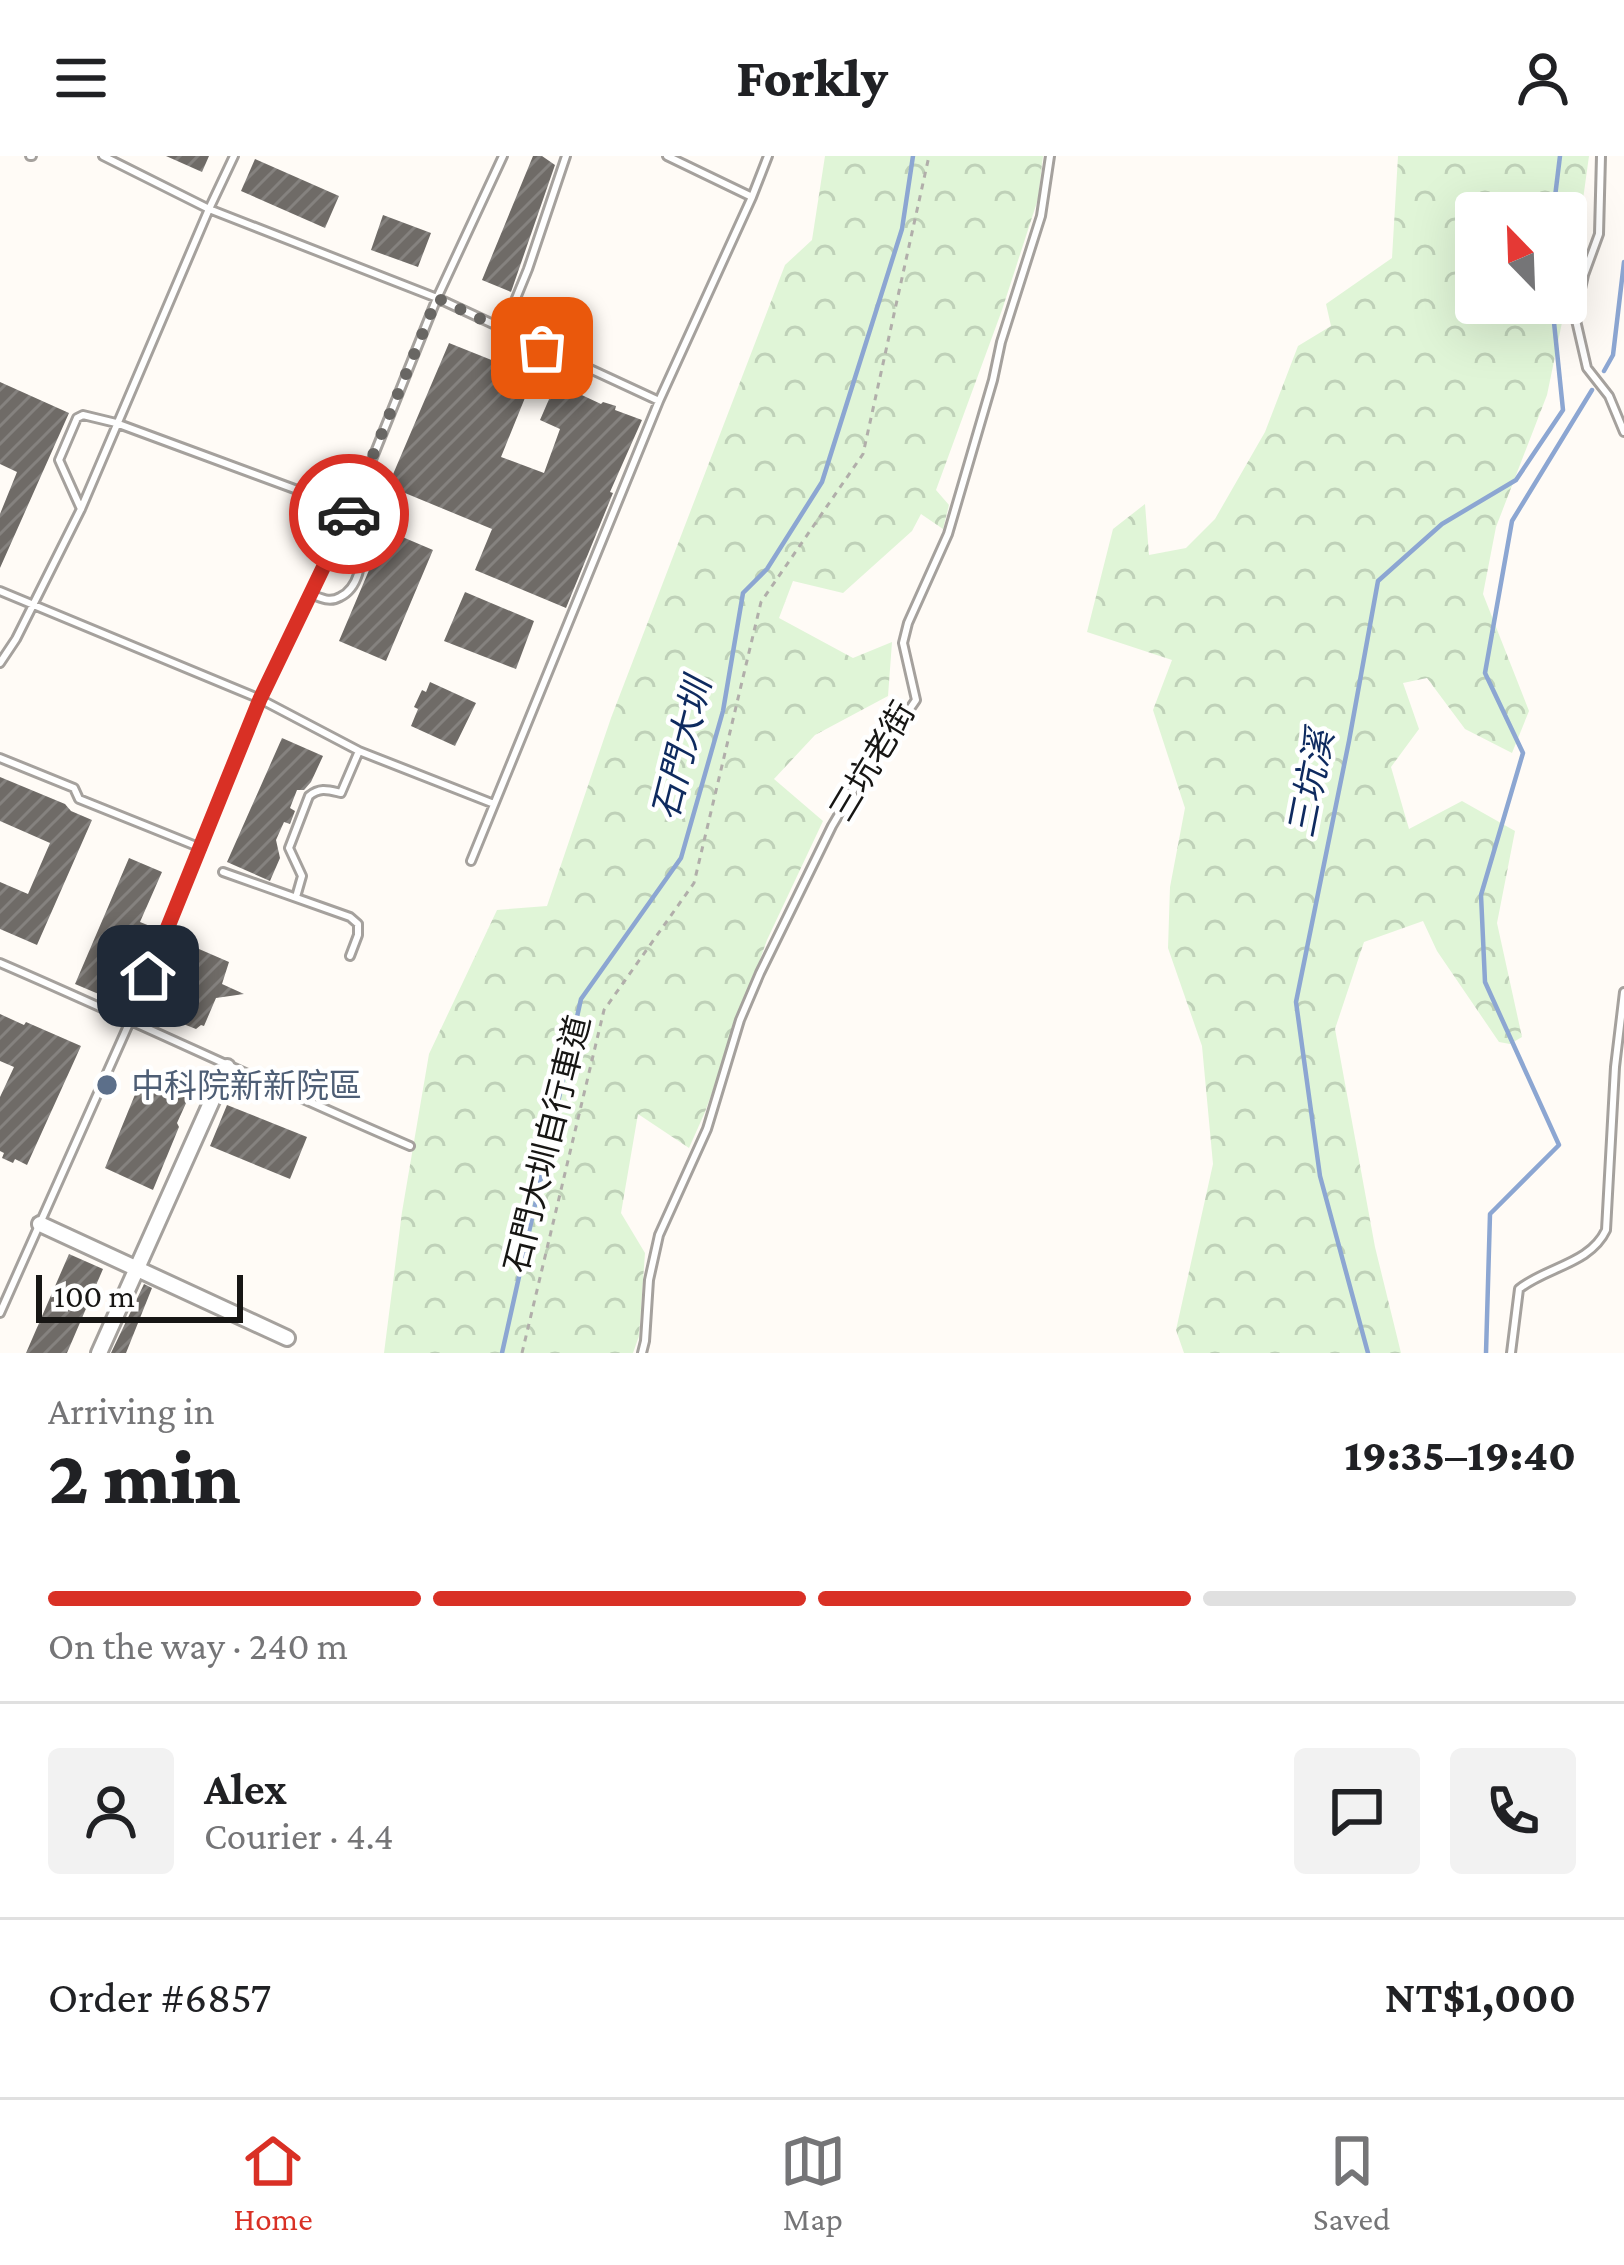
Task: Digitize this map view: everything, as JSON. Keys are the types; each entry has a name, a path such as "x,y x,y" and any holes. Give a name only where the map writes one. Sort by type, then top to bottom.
{"street":[{"path":"98,1353 227,1066"},
{"path":"40,1224 287,1338"}],"lane":[{"path":"103,156 208,209 437,298 659,401"},
{"path":"0,663 81,509 235,156"},
{"path":"0,1313 130,1019 260,699 361,487 437,298 503,156"},
{"path":"503,330 566,156"},
{"path":"667,156 752,197"},
{"path":"471,861 659,401 768,156"},
{"name":"三坑老街","path":"642,1353 659,1235 707,1129 740,1020 832,826 916,700 903,644 908,623 948,534 1041,216 1050,156"},
{"path":"1601,156 1599,234 1575,316 1587,368 1610,396 1624,433"},
{"path":"81,509 59,456 77,418 91,415 314,494 361,487"},
{"path":"311,594 326,600 341,597 362,563 358,547 341,530"},
{"path":"0,591 260,699 359,751 494,804"},
{"path":"296,897 302,876 290,848 309,796 325,789 341,793 359,751"},
{"path":"0,758 74,788 79,799 200,848"},
{"path":"223,872 350,917 358,925 350,956"},
{"path":"0,963 410,1146"},
{"path":"1511,1353 1519,1289 1594,1249 1606,1230 1624,992"}],"path":[{"name":"石門大圳自行車道","path":"522,1353 604,1010 694,883 761,602 863,454 929,156"}],"green space":[{"path":"825,156 1043,156 1038,199 936,490 949,505 943,529 921,514 912,531 843,593 793,581 779,618 853,658 892,642 888,696 815,735 774,779 823,821 767,940 689,1148 638,1114 621,1213 645,1253 639,1336 633,1353 384,1353 429,1054 497,910 547,906 611,718 785,265 812,240"},
{"path":"1398,156 1589,156 1584,192 1455,192 1455,324 1562,324 1547,395 1496,527 1483,594 1529,711 1512,753 1465,729 1427,678 1403,683 1419,729 1391,767 1409,829 1462,801 1515,831 1497,923 1522,1037 1510,1044 1499,1042 1437,951 1423,921 1364,942 1335,1029 1375,1247 1401,1353 1184,1353 1176,1330 1213,1164 1202,1046 1168,948 1170,887 1185,808 1153,710 1172,660 1087,632 1113,529 1145,504 1149,555 1186,548 1215,519 1265,432 1298,346 1331,326 1326,304 1392,258"}],"building":[{"path":"166,156 209,156 202,172"},
{"path":"533,156 555,165 511,292 482,280"},
{"path":"255,159 339,196 325,228 241,191"},
{"path":"383,215 431,233 418,267 371,250"},
{"path":"449,343 499,363 503,352 516,357 516,371 533,378 501,457 544,473 560,429 540,420 556,383 642,420 566,608 475,570 492,529 388,486"},
{"path":"0,382 69,413 0,568 0,514 17,472 0,464"},
{"path":"386,530 433,550 386,661 339,641"},
{"path":"465,592 534,621 516,669 444,641"},
{"path":"430,682 476,703 455,746 411,726 418,709 414,707"},
{"path":"282,738 323,756 311,782 297,790 290,824 284,822 276,840 280,858 270,881 227,862"},
{"path":"0,777 92,820 37,945 0,929 0,882 28,894 50,843 0,821"},
{"path":"129,858 162,872 140,922 150,926 143,942 133,938 108,998 75,984"},
{"path":"199,949 229,962 222,984 244,994 216,998 204,1026 196,1029 168,1018 172,1013 168,1011 192,953"},
{"path":"0,1014 81,1046 27,1165 2,1158 0,1151 0,1097 14,1067 0,1061"},
{"path":"145,1070 192,1090 153,1190 105,1168"},
{"path":"227,1105 307,1137 290,1179 210,1146"},
{"path":"69,1254 103,1269 67,1353 26,1353"},
{"path":"144,1284 152,1288 126,1353 111,1353"}],"waterway":[{"name":"石門大圳","path":"502,1353 581,999 681,858 723,711 743,593 767,569 822,482 902,229 913,156"},
{"name":"三坑溪","path":"1556,192 1560,156"},
{"path":"1604,371 1613,355 1624,262"},
{"name":"三坑溪","path":"1368,1353 1320,1176 1296,1002 1378,581 1442,524 1516,480 1563,410 1554,324"},
{"path":"1486,1353 1490,1214 1559,1145 1485,982 1481,895 1523,753 1485,673 1512,521 1592,390"}],"way so far":[{"path":"349,514 437,298 542,348"}],"place":[{"name":"中科院新新院區","path":"107,1085"}],"route":[{"path":"148,976 260,699 349,514"}]}
